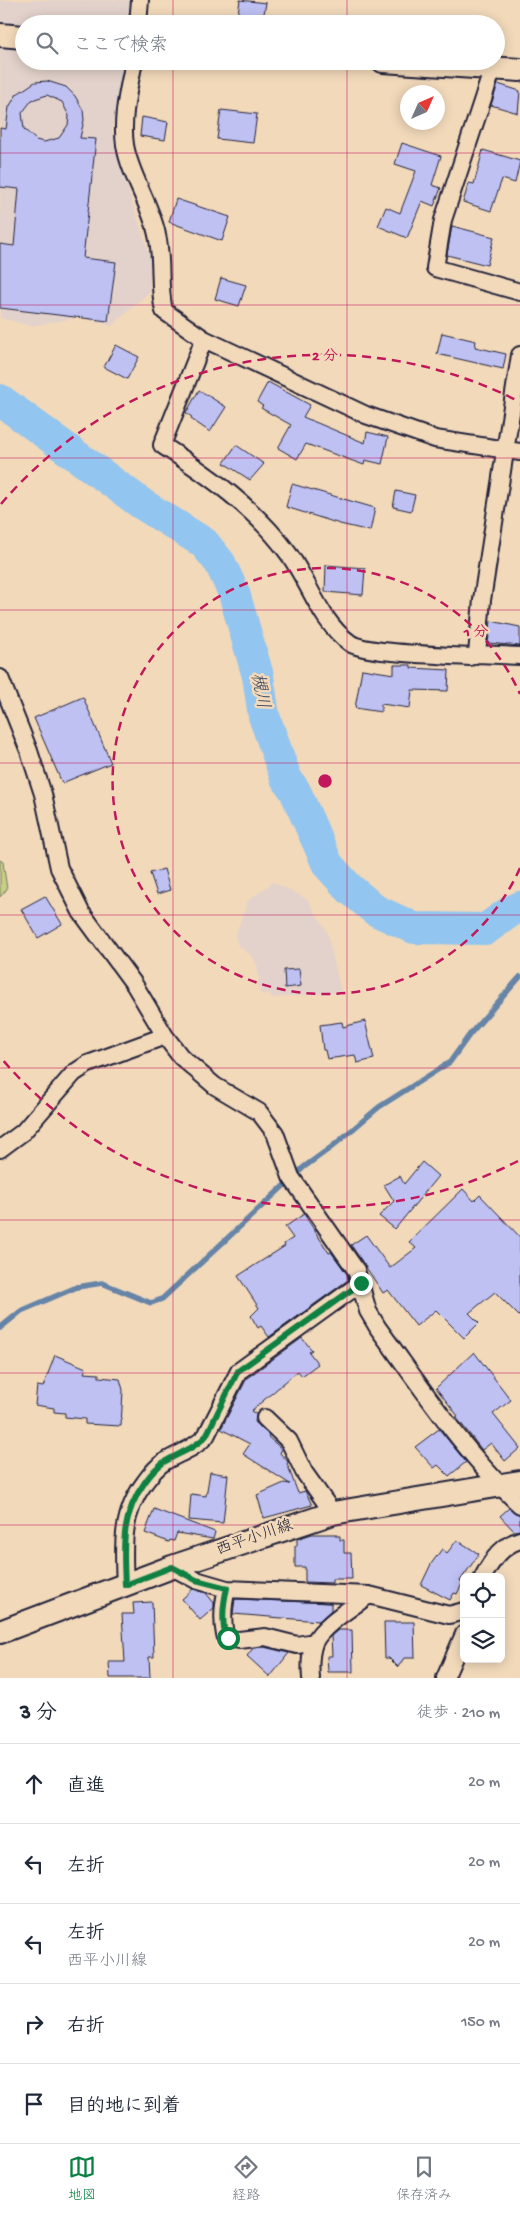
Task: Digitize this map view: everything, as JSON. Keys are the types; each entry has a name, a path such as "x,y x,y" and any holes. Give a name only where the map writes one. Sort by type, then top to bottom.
{"main road":[{"path":"0,35 15,36"},
{"path":"505,69 520,70"},
{"name":"西平小川線","path":"0,1632 172,1567 333,1513 509,1484"}],"street":[{"path":"139,15 140,0"},
{"path":"132,70 123,126 125,147 157,233 160,255 160,296 164,311 204,338 366,415 435,439 513,452"},
{"path":"492,70 443,220 435,268 520,292"},
{"path":"204,338 162,445 199,470 258,517 289,553 332,626 351,644 396,653 470,657 477,654 520,656"},
{"path":"477,654 482,600 513,452 520,355"},
{"path":"0,678 29,751 43,794 58,868 81,912 134,984 180,1057 214,1086 259,1112 270,1126 280,1144 291,1177 356,1270 368,1311 378,1328 446,1420 509,1484 520,1505"},
{"path":"0,1149 23,1132 74,1073 88,1064 165,1036"},
{"path":"125,1585 124,1554 128,1511 135,1496 151,1474 163,1463 199,1444 206,1436 238,1371 361,1283"},
{"path":"266,1418 289,1441 304,1472 333,1513"},
{"path":"485,1573 492,1560 504,1549 520,1540"},
{"path":"172,1567 196,1580 227,1588 369,1595 449,1615 460,1612"},
{"path":"227,1588 224,1601 223,1625 225,1635 228,1638 239,1640 265,1637 298,1645 314,1642"},
{"path":"311,1678 310,1665 314,1642 331,1622 369,1595"},
{"path":"445,1678 460,1643"}],"shaded area":[{"path":"0,0 133,0 131,15 15,15 15,70 123,70 112,130 123,174 150,256 150,291 112,326 82,317 31,326 0,318"},
{"path":"273,882 307,899 327,931 341,992 272,998 270,994 260,994 257,964 238,945 235,936 246,906 244,904"}],"green space":[{"path":"0,860 3,862 7,889 0,897"}],"building":[{"path":"240,0 266,3 264,15 238,15"},
{"path":"47,81 66,87 75,96 83,110 84,120 80,138 96,139 83,258 116,262 108,321 0,308 0,244 14,246 19,189 0,187 0,128 6,129 9,107 17,94 35,82","holes":["47,95 62,102 69,116 68,125 59,138 44,142 36,140 24,129 22,113 32,100"]},
{"path":"498,84 520,91 518,113 491,105"},
{"path":"221,110 257,114 253,143 217,139"},
{"path":"142,117 168,122 165,140 140,136"},
{"path":"402,143 441,156 432,185 441,188 434,206 422,201 407,238 378,226 386,207 400,213 416,171 395,164"},
{"path":"483,150 520,161 515,183 502,179 491,211 463,202 469,183 474,184"},
{"path":"176,199 230,217 222,241 169,222"},
{"path":"452,226 494,237 487,265 447,255"},
{"path":"221,278 246,285 239,306 215,299"},
{"path":"442,333 476,341 475,347 506,354 503,369 437,354"},
{"path":"116,345 139,357 127,379 104,367"},
{"path":"268,382 310,405 303,417 365,443 367,432 388,437 382,464 365,460 364,465 306,444 297,459 278,448 291,425 261,408 263,406 257,402"},
{"path":"199,390 226,407 210,432 191,419 192,417 186,413"},
{"path":"236,445 264,464 250,480 224,463"},
{"path":"292,484 375,508 370,531 340,524 286,507"},
{"path":"396,491 415,495 411,511 393,507"},
{"path":"326,565 365,568 363,595 325,592"},
{"path":"491,621 520,627 520,646 488,643"},
{"path":"394,665 411,665 411,668 449,670 448,691 412,690 410,708 381,704 381,712 355,708 362,669 394,674"},
{"path":"83,697 111,763 62,783 34,718"},
{"path":"164,869 170,890 157,894 150,873"},
{"path":"45,896 62,924 38,938 21,909"},
{"path":"299,969 301,986 285,988 284,970"},
{"path":"365,1021 374,1059 357,1063 355,1055 327,1059 325,1050 323,1050 320,1025 342,1022 343,1027"},
{"path":"422,1162 438,1176 395,1229 379,1216 394,1201 384,1185 400,1176 404,1184"},
{"path":"463,1189 474,1201 480,1195 520,1237 520,1317 495,1292 469,1313 479,1323 464,1338 436,1310 416,1326 388,1290 383,1293 351,1245 366,1235 390,1268 416,1248 409,1242"},
{"path":"304,1214 329,1253 331,1252 347,1274 348,1280 269,1337 261,1326 258,1328 251,1316 259,1308 238,1276 285,1246 284,1244 293,1238 285,1227"},
{"path":"302,1338 312,1350 309,1352 318,1364 302,1376 298,1371 251,1411 256,1414 255,1422 282,1449 280,1453 288,1462 287,1464 298,1493 305,1491 312,1505 264,1518 257,1495 284,1483 290,1484 243,1454 250,1444 221,1429 247,1378"},
{"path":"474,1352 511,1400 493,1414 520,1448 505,1461 491,1443 482,1450 436,1388"},
{"path":"55,1355 86,1368 84,1373 120,1379 123,1390 121,1426 85,1424 85,1419 65,1417 65,1413 54,1412 54,1408 35,1405 37,1386 43,1387"},
{"path":"439,1429 466,1462 449,1476 438,1465 434,1468 415,1447"},
{"path":"210,1472 228,1475 223,1523 189,1520 191,1494 206,1496"},
{"path":"509,1508 520,1515 520,1530 514,1531 500,1516"},
{"path":"154,1509 215,1532 213,1539 177,1533 174,1541 170,1540 169,1542 145,1533"},
{"path":"312,1534 336,1534 336,1536 340,1536 340,1540 344,1540 344,1553 351,1553 352,1579 332,1579 332,1583 305,1582 305,1567 295,1567 295,1546 297,1546 297,1539"},
{"path":"457,1540 479,1554 466,1573 460,1573 460,1588 457,1594 454,1593 450,1600 421,1585 431,1564 442,1549 447,1553"},
{"path":"193,1589 206,1593 214,1603 214,1608 200,1620 182,1599"},
{"path":"235,1599 331,1603 331,1610 319,1621 233,1614"},
{"path":"152,1602 154,1657 149,1657 150,1678 110,1678 109,1662 125,1662 122,1614 134,1614 133,1603"},
{"path":"384,1622 414,1622 415,1658 404,1658 398,1667 389,1658 385,1658"},
{"path":"338,1630 352,1630 353,1672 328,1672 327,1656 332,1656 331,1636"},
{"path":"264,1647 289,1653 270,1677 247,1656 253,1648"}],"waterway":[{"name":"槻川","path":"0,400 142,504 204,543 220,563 234,593 258,676 264,716 286,778 295,791 328,865 349,888 375,910 414,928 486,929 511,911 520,907"},
{"path":"0,1328 21,1311 77,1287 102,1283 151,1303 162,1299 304,1167 333,1146 379,1107 450,1062 470,1034 520,977"}],"route":[{"path":"228,1638 225,1635 223,1625 224,1601 227,1588 196,1580 172,1567 125,1585 124,1554 128,1511 135,1496 151,1474 163,1463 199,1444 206,1436 238,1371 361,1283"}]}
